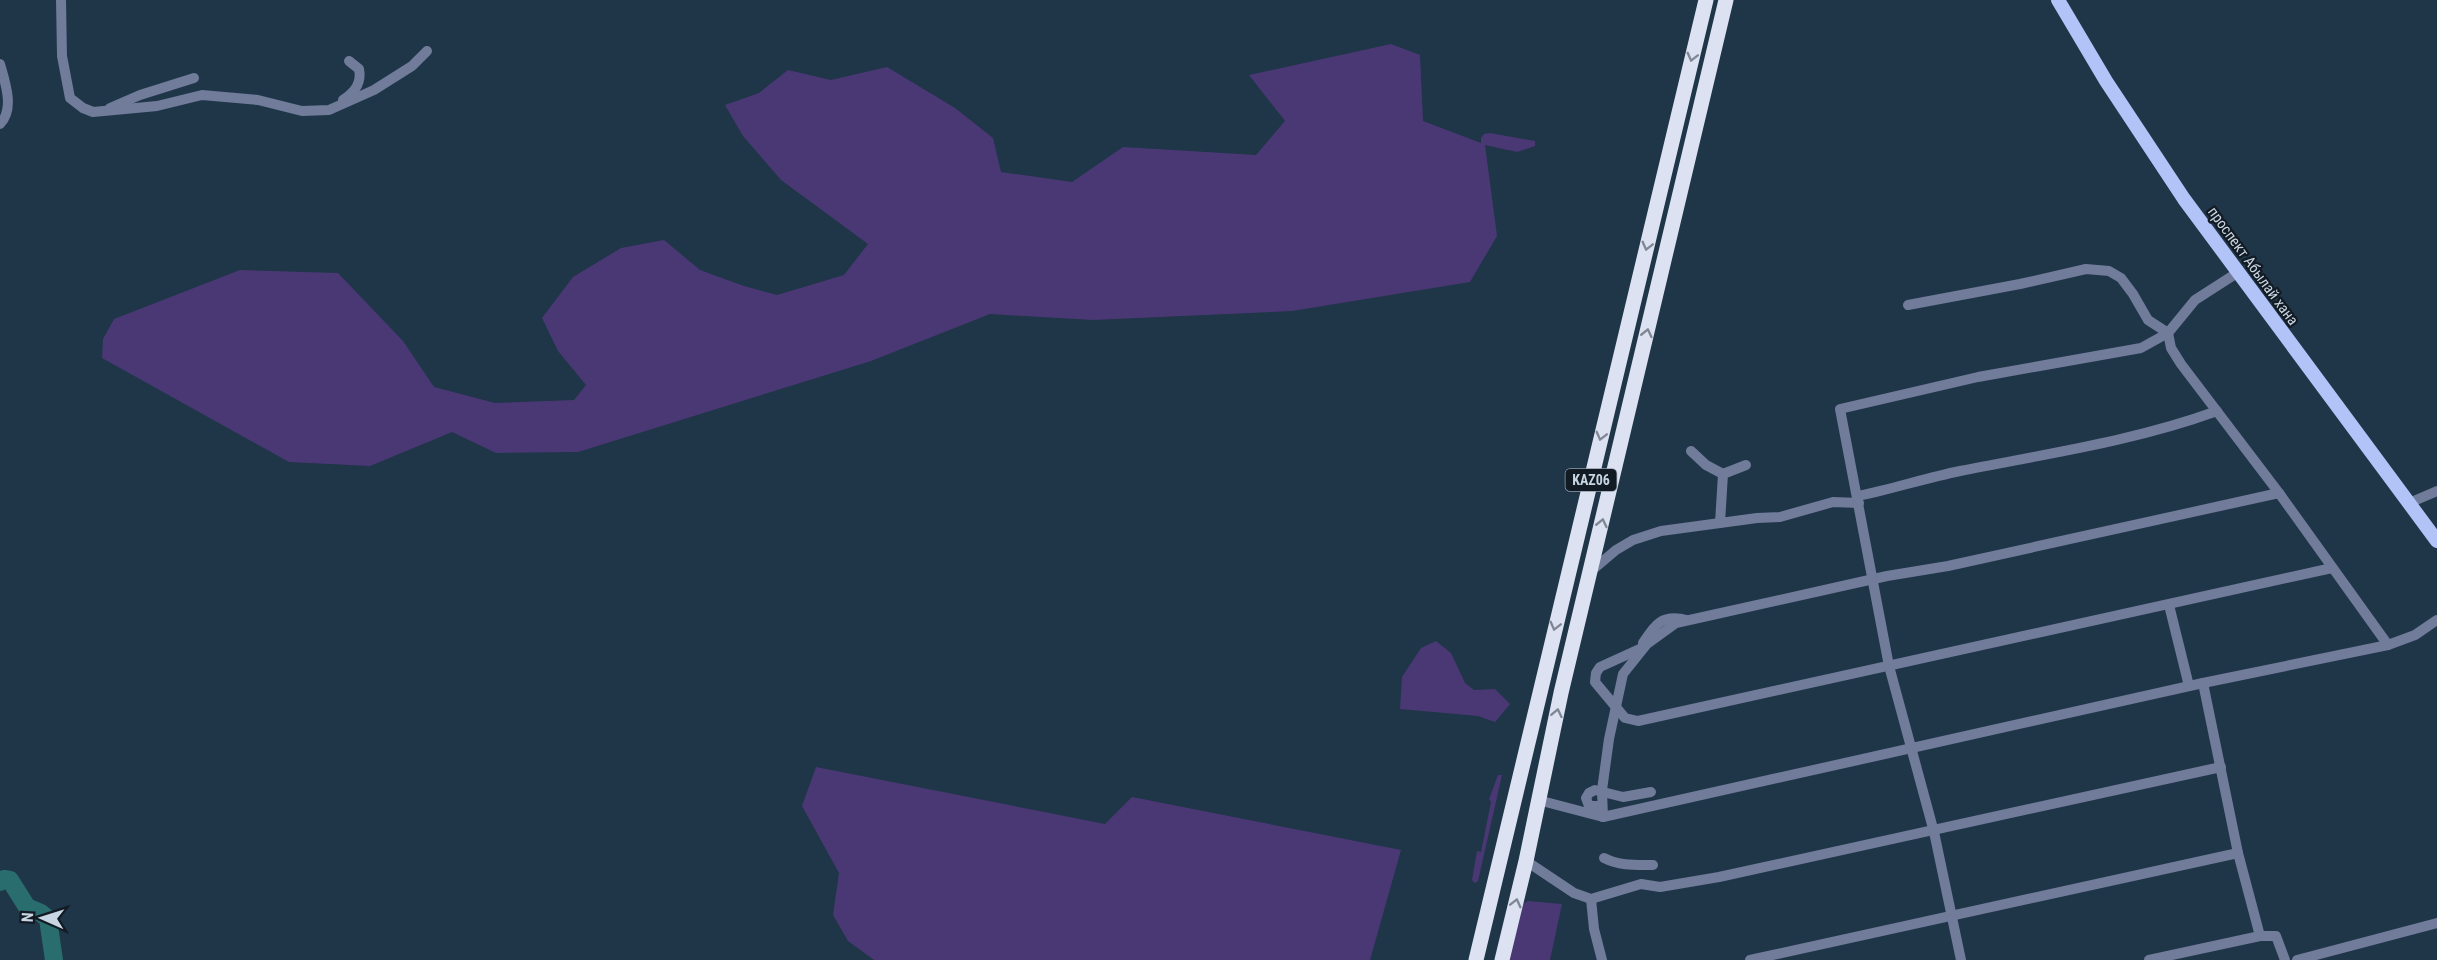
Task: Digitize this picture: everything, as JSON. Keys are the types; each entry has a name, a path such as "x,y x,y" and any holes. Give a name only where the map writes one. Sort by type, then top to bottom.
{"highway":[{"name":"KАZ06","path":"1476,960 1706,0"},
{"name":"KАZ06","path":"1502,960 1590,572 1726,0"}],"main road":[{"name":"проспект Абылай хана","path":"2058,0 2112,90 2184,199 2437,541"}],"street":[{"path":"61,0 62,57 70,98 93,112 157,106 202,95 258,100 302,111 331,110 382,85 412,66 427,51"},
{"path":"331,110 357,87 359,69 349,61"},
{"path":"0,64 7,90 8,110 0,124"},
{"path":"102,112 140,95 194,78"},
{"path":"1908,305 2020,284 2086,268 2109,271 2121,278 2148,320 2168,333 2171,348 2181,364 2279,493 2388,645"},
{"path":"1961,960 1934,832 1913,747 1889,666 1840,409 1978,377 2141,348 2168,333 2194,300 2237,273"},
{"path":"1590,572 1616,550 1633,540 1661,531 1720,522 1780,517 1958,472 2151,431 2217,411"},
{"path":"1691,451 1706,465 1723,474 1746,465"},
{"path":"1720,522 1723,474"},
{"path":"2409,503 2437,491"},
{"path":"1603,812 1602,792 1623,674 1644,647 1676,623 2279,493"},
{"path":"1644,647 1600,667 1596,673 1595,682 1624,718 1638,721 2332,568"},
{"path":"2169,605 2189,686"},
{"path":"1538,800 1603,812 2388,645 2415,635 2437,620"},
{"path":"2203,683 2238,853 2260,936"},
{"path":"1526,861 1574,893 1591,899 1641,884 1660,887 1719,877 1877,842 1934,832 2221,767"},
{"path":"1603,812 1589,806 1586,798 1589,792 1595,790 1623,797 1651,792"},
{"path":"1750,960 2238,853"},
{"path":"1604,858 1614,863 1630,866 1653,865"},
{"path":"1630,866 1645,879 1660,887"},
{"path":"1591,899 1594,929 1602,960"},
{"path":"2297,960 2437,923"},
{"path":"2149,960 2260,936 2276,936 2285,960"}],"shaded area":[{"path":"1391,44 1420,55 1423,121 1481,143 1484,134 1490,133 1535,141 1535,146 1517,152 1485,145 1497,236 1470,282 1292,311 1093,320 990,314 871,361 578,452 496,453 452,432 370,466 289,462 102,358 103,339 114,319 240,270 338,273 403,341 434,387 495,403 574,400 586,385 558,351 542,318 573,277 621,248 664,240 700,270 777,295 844,275 868,244 781,180 743,136 725,105 759,93 788,70 831,80 887,67 955,108 993,138 1001,172 1072,182 1123,147 1256,155 1285,121 1249,75"},
{"path":"1436,641 1451,653 1465,683 1474,690 1495,689 1510,704 1495,722 1478,716 1400,709 1402,677 1421,648"},
{"path":"816,767 1105,824 1132,797 1401,850 1370,960 874,960 848,941 833,915 839,873 802,806"},
{"path":"1498,775 1502,775 1478,881 1475,883 1472,880 1477,851 1481,852 1491,802 1489,799"},
{"path":"1528,901 1562,904 1550,960 1507,960 1521,905"}],"waterway":[{"path":"0,882 4,879 10,880 27,907 48,919 54,960"}]}
